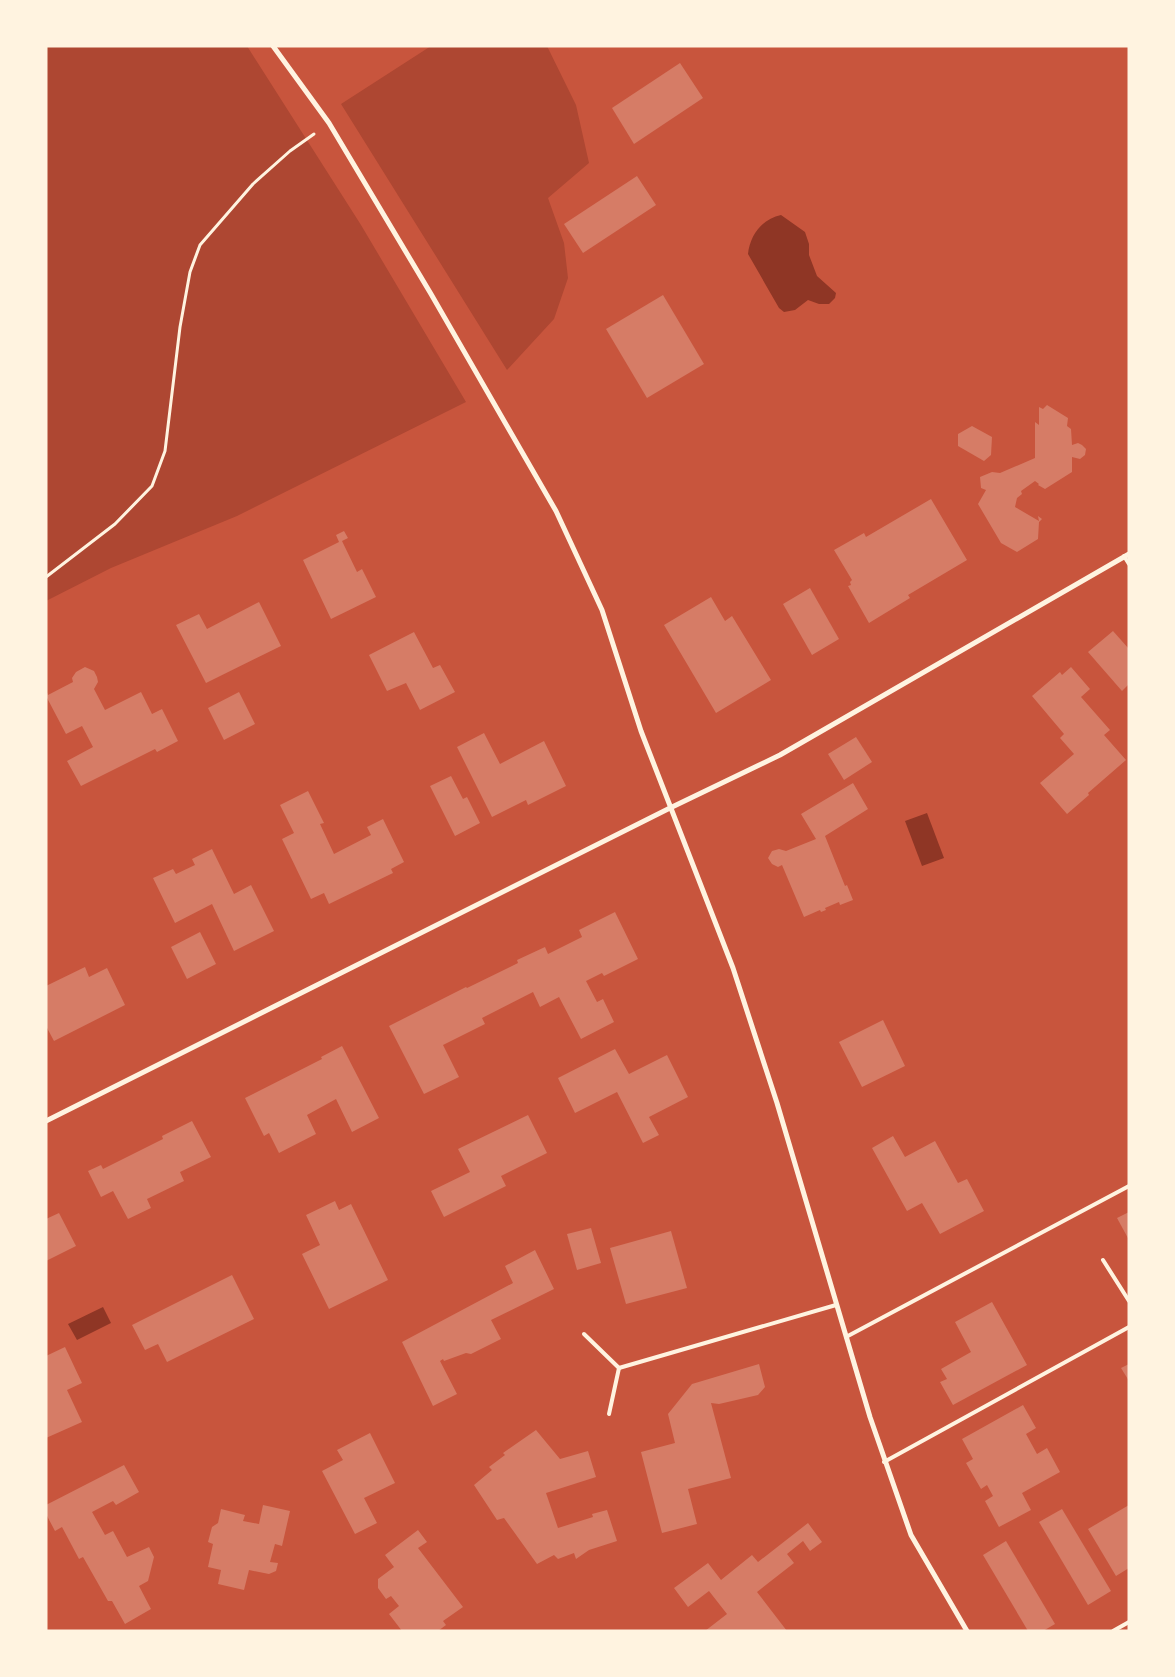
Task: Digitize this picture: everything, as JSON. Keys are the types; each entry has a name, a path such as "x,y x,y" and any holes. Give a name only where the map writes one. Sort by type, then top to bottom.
{"street":[{"path":"273,46 329,123 426,286 556,511 602,610 641,731 732,968 778,1103 836,1306 884,1462 912,1535 966,1631"},
{"path":"46,1121 670,808 780,755 1126,555"}],"lane":[{"path":"1126,555 1129,564"},
{"path":"846,1337 1129,1186"},
{"path":"1103,1260 1129,1301"},
{"path":"619,1368 836,1306"},
{"path":"884,1462 1129,1326"},
{"path":"584,1334 619,1368"},
{"path":"609,1414 619,1368"},
{"path":"1113,1631 1129,1622"}],"path":[{"path":"46,578 115,524 152,486 165,451 180,327 190,272 200,245 253,184 290,151 329,123"}],"shaded area":[{"path":"46,46 247,46 361,225 466,402 237,516 111,568 46,601"},
{"path":"431,46 547,46 576,105 589,163 548,198 564,243 568,278 554,319 507,370 341,104"},
{"path":"781,215 805,232 809,244 809,255 817,276 836,293 835,298 829,304 819,304 808,300 795,310 784,312 779,308 748,254 751,240 758,229 768,220"},
{"path":"927,813 944,858 922,866 905,821"},
{"path":"103,1307 111,1323 77,1340 68,1324"}],"building":[{"path":"680,63 703,98 634,144 612,108"},
{"path":"637,176 656,205 583,253 564,224"},
{"path":"663,295 704,364 647,398 606,329"},
{"path":"1047,405 1068,418 1067,426 1071,429 1072,445 1078,443 1082,445 1086,449 1085,455 1080,459 1072,457 1072,472 1045,489 1035,481 1021,491 1022,494 1017,498 1015,507 1039,521 1038,516 1042,519 1039,522 1038,539 1017,552 1001,543 978,504 986,490 981,488 980,477 992,472 1000,473 1035,458 1035,422 1039,425 1039,407 1043,409"},
{"path":"972,426 992,437 991,455 984,461 958,446 958,434"},
{"path":"931,499 967,560 908,595 910,598 869,623 848,586 851,585 850,582 852,580 834,550 864,533 866,537"},
{"path":"344,531 348,538 342,541 357,572 362,569 376,597 331,619 303,560 339,542 336,535"},
{"path":"810,588 839,639 812,655 783,604"},
{"path":"711,597 725,621 732,616 771,680 716,713 664,625"},
{"path":"259,602 281,646 206,683 176,625 199,614 207,629"},
{"path":"1113,631 1129,649 1129,684 1122,691 1088,652"},
{"path":"414,632 433,668 440,665 455,692 420,710 406,683 387,691 369,655"},
{"path":"85,667 94,671 97,677 98,682 94,689 105,710 141,692 152,714 162,709 178,741 157,752 155,749 81,786 67,761 93,747 82,726 66,734 46,696 46,690 48,695 73,682 72,678 76,672"},
{"path":"1071,667 1090,689 1081,697 1110,730 1104,735 1126,760 1067,814 1040,783 1074,754 1060,738 1064,734 1032,696 1060,672 1062,675"},
{"path":"239,692 255,724 224,740 208,708"},
{"path":"484,733 500,764 544,741 566,786 528,805 526,800 492,817 457,747"},
{"path":"856,737 872,762 844,780 828,754"},
{"path":"451,776 463,799 467,797 480,823 455,836 430,786"},
{"path":"853,783 868,809 825,836 845,886 847,885 853,900 840,905 839,902 825,908 826,910 821,912 820,910 804,917 782,865 778,867 772,864 768,858 772,851 779,849 786,851 816,839 801,814"},
{"path":"308,791 324,823 320,824 334,854 371,835 367,827 383,819 404,862 391,869 393,873 329,904 324,893 311,899 282,839 294,833 280,805"},
{"path":"212,849 234,894 251,885 274,931 234,951 212,904 175,923 153,878 173,869 176,874 195,865 192,859"},
{"path":"615,912 638,959 604,976 602,973 586,981 597,1002 603,999 614,1022 581,1039 559,997 540,1007 533,992 482,1018 485,1024 443,1045 459,1077 424,1094 389,1026 518,963 517,960 545,947 548,954 582,937 579,930"},
{"path":"200,932 216,964 187,979 171,947"},
{"path":"85,967 89,977 107,968 125,1005 54,1041 46,1026 46,986"},
{"path":"883,1020 905,1066 862,1087 839,1042"},
{"path":"342,1046 379,1118 352,1132 336,1099 307,1115 316,1134 279,1153 269,1133 264,1136 245,1098 322,1059 321,1057"},
{"path":"615,1049 629,1074 667,1055 688,1097 649,1117 659,1135 643,1143 617,1092 575,1113 558,1078"},
{"path":"528,1115 547,1153 501,1176 506,1186 444,1217 431,1191 470,1172 458,1149"},
{"path":"192,1121 211,1157 180,1172 184,1181 147,1199 151,1208 128,1219 113,1191 101,1197 88,1171 101,1165 103,1169 163,1139 162,1136"},
{"path":"893,1136 905,1157 935,1141 958,1183 967,1179 984,1211 940,1234 922,1203 907,1211 872,1148"},
{"path":"335,1201 339,1210 351,1204 388,1280 329,1309 302,1254 320,1245 306,1215"},
{"path":"1129,1212 1129,1240 1117,1218"},
{"path":"59,1213 76,1246 46,1261 46,1219"},
{"path":"591,1228 601,1263 577,1270 567,1234"},
{"path":"671,1231 687,1288 626,1304 610,1248"},
{"path":"535,1250 554,1289 491,1320 501,1339 471,1354 466,1353 440,1361 457,1394 433,1406 402,1342 513,1283 505,1266"},
{"path":"232,1275 254,1319 167,1362 158,1344 145,1350 132,1325"},
{"path":"992,1302 1027,1365 953,1405 940,1382 947,1379 941,1369 971,1352 955,1322"},
{"path":"65,1347 82,1383 67,1390 82,1422 46,1438 46,1356"},
{"path":"759,1364 765,1387 758,1395 719,1404 711,1403 731,1478 688,1489 697,1524 662,1533 641,1452 675,1443 668,1414 692,1384"},
{"path":"1129,1364 1129,1381 1121,1368"},
{"path":"1023,1405 1036,1428 1026,1434 1037,1454 1047,1448 1060,1472 1022,1493 1031,1510 999,1527 985,1501 993,1496 987,1485 981,1489 966,1463 973,1459 962,1439"},
{"path":"536,1430 560,1459 588,1451 596,1477 546,1493 558,1528 593,1517 592,1514 607,1510 617,1541 589,1550 576,1559 574,1553 558,1559 554,1555 537,1564 504,1518 497,1520 474,1485 492,1470 489,1467 505,1455 503,1453"},
{"path":"370,1433 395,1483 364,1498 377,1523 355,1534 322,1471 343,1460 337,1450"},
{"path":"124,1465 139,1492 116,1505 113,1501 92,1512 105,1535 113,1531 127,1557 149,1547 154,1557 148,1581 139,1586 151,1609 125,1624 112,1601 108,1601 83,1557 79,1559 62,1527 55,1531 46,1514 46,1505"},
{"path":"263,1505 290,1511 282,1546 275,1544 270,1562 278,1563 276,1571 269,1574 249,1570 244,1590 218,1584 221,1570 208,1567 213,1544 208,1542 212,1527 218,1523 221,1509 245,1515 243,1521 259,1524"},
{"path":"1129,1505 1129,1568 1116,1576 1088,1529"},
{"path":"1062,1509 1111,1591 1088,1605 1039,1522"},
{"path":"808,1523 822,1542 810,1551 803,1541 787,1554 794,1563 757,1592 787,1631 705,1631 727,1614 709,1591 688,1607 674,1588 708,1563 721,1580 752,1555 758,1562"},
{"path":"418,1530 427,1542 418,1548 463,1607 443,1621 446,1625 438,1631 402,1631 389,1614 399,1606 391,1596 386,1599 378,1588 378,1579 394,1567 385,1555"},
{"path":"1006,1541 1055,1624 1043,1631 1028,1631 983,1555"}]}
